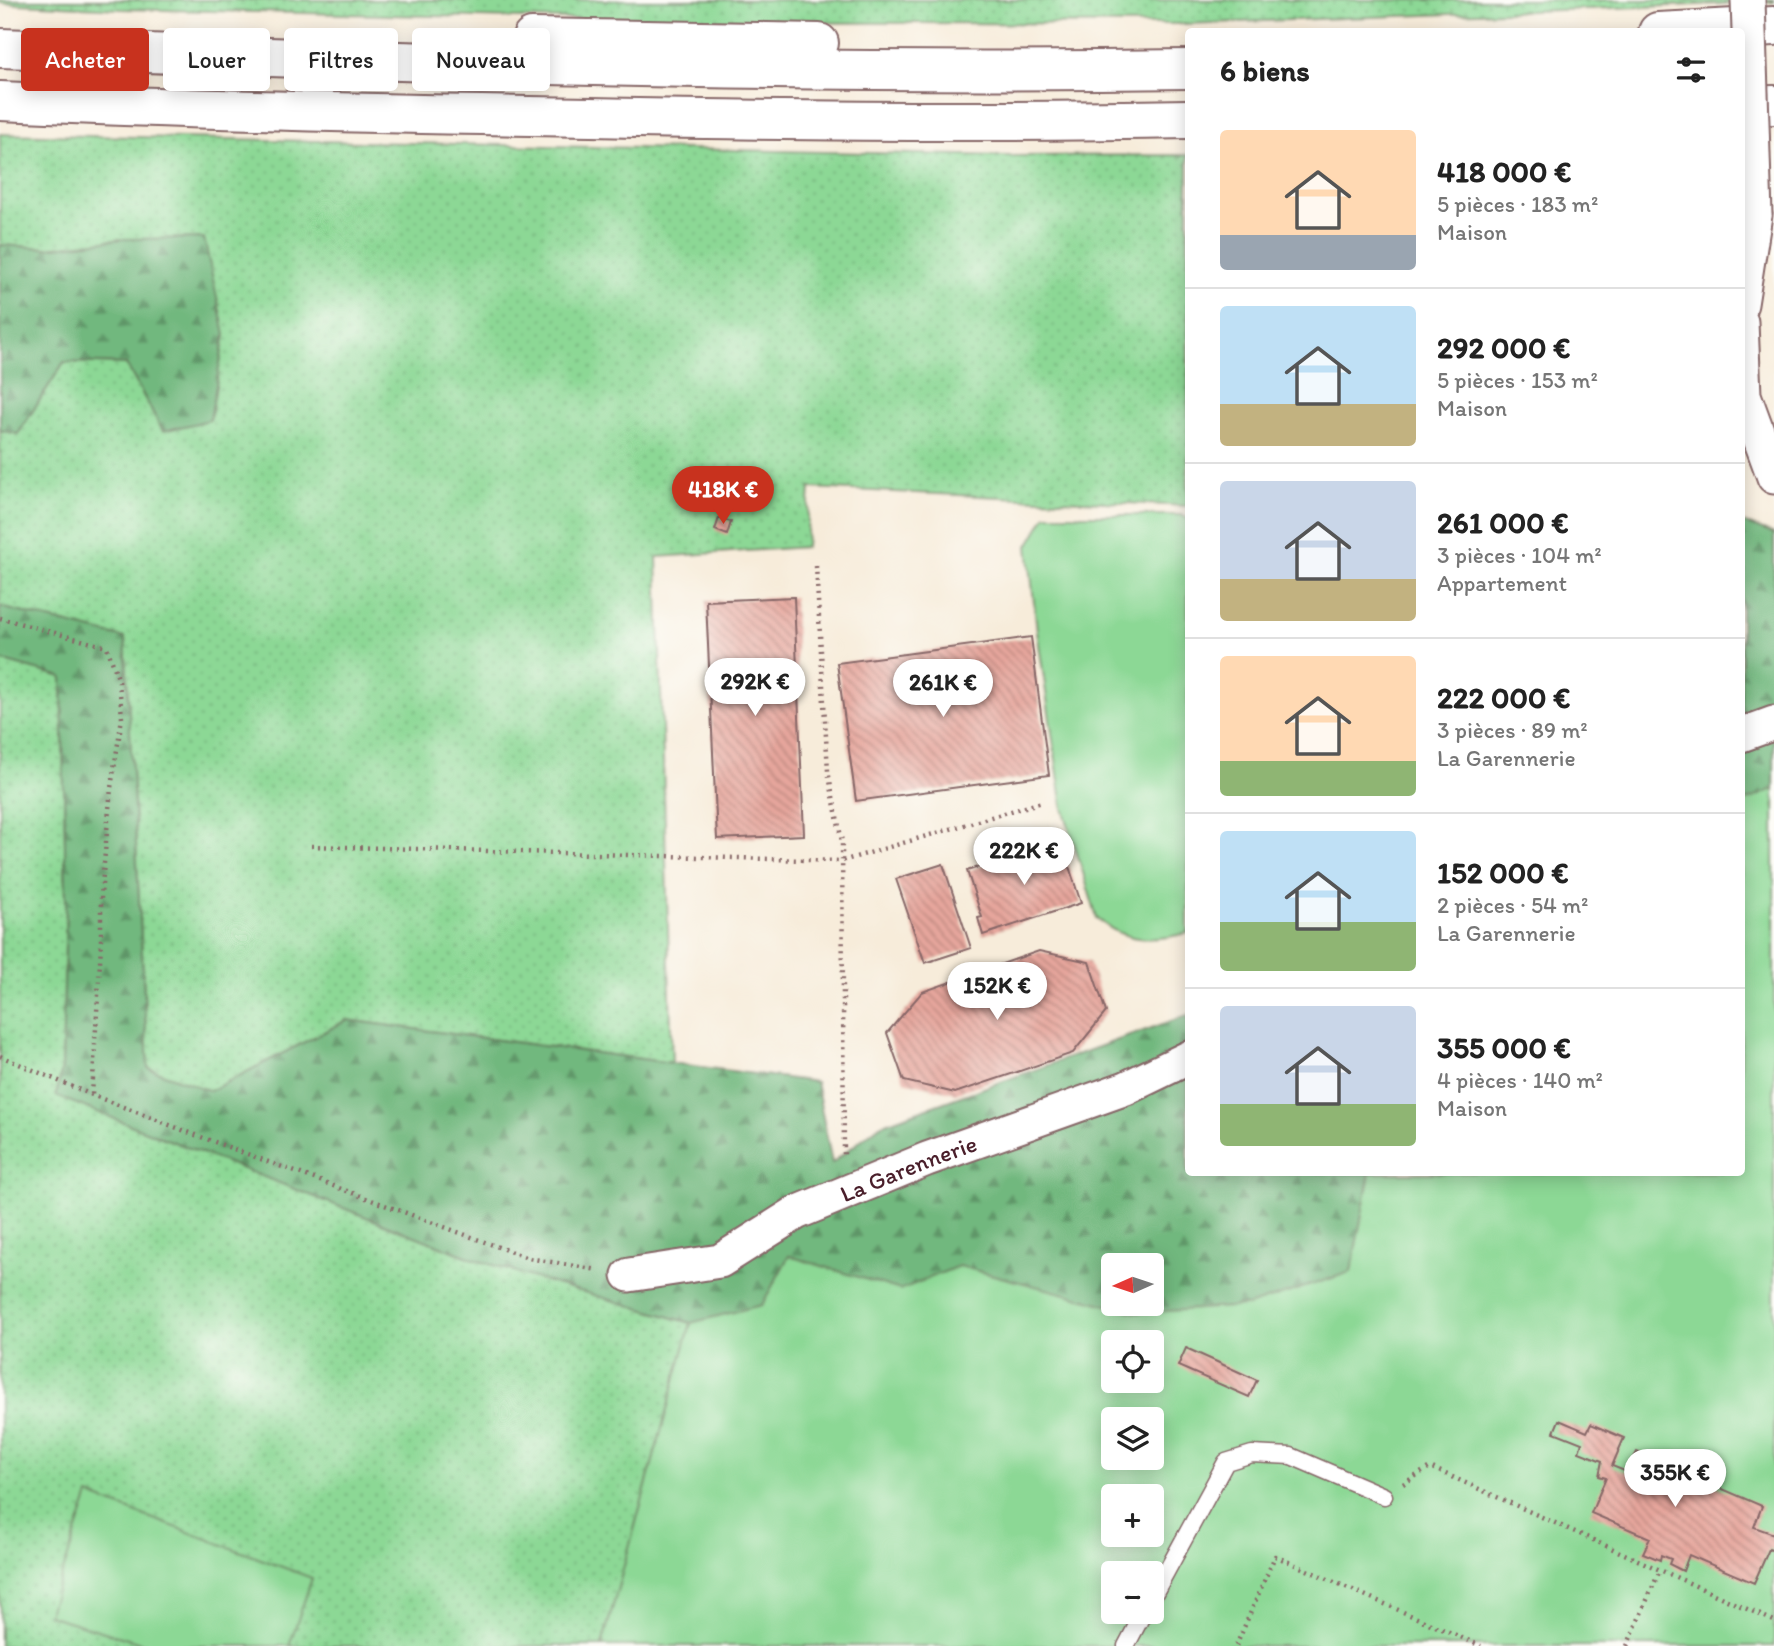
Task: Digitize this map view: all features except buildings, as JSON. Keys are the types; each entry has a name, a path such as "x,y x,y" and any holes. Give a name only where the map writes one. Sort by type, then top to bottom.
{"highway":[{"path":"0,25 852,44 1185,44"},
{"path":"1735,28 1774,26"},
{"path":"0,48 718,69 1185,68"},
{"path":"1745,54 1774,53"},
{"path":"0,101 676,119 1185,119"},
{"path":"1745,106 1774,105"}],"street":[{"path":"1745,279 1755,215 1748,0"},
{"path":"1745,399 1774,477"},
{"path":"1745,734 1774,723"},
{"name":"La Garennerie","path":"629,1275 720,1261 796,1213 926,1159 1126,1088 1185,1059"}],"lane":[{"path":"1164,1576 1226,1462 1252,1454 1291,1456 1384,1496"},
{"path":"1126,1646 1138,1624"}],"path":[{"path":"816,566 828,771 842,842 845,1193"},
{"path":"0,618 107,647 118,681 121,718 101,895 101,945 92,1095"},
{"path":"311,846 842,861 1042,802"},
{"path":"0,1056 92,1095 528,1258 629,1275"},
{"path":"1384,1496 1430,1467 1774,1620"},
{"path":"1236,1646 1275,1556 1481,1646"},
{"path":"1627,1646 1660,1570"}],"green space":[{"path":"0,0 1774,2 1186,24 702,22 120,9 0,3"},
{"path":"0,134 1008,156 1185,155 1185,506 810,488 806,547 657,557 672,1063 347,1020 210,1091 148,1068 125,639 0,607 0,430 18,434 64,362 126,364 163,431 121,239 47,248 0,245"},
{"path":"204,238 225,334 210,420 163,431 126,364 64,362 18,434 0,430 0,245 47,248 121,239"},
{"path":"1046,515 1185,517 1185,934 1163,938 1140,938 1118,932 1097,918 1063,808 1037,631 1028,546"},
{"path":"1745,523 1774,534 1774,789 1745,801"},
{"path":"0,607 125,638 148,1068 210,1091 347,1020 816,1082 832,1163 880,1125 1185,1016 1185,1176 1369,1176 1351,1272 1248,1306 1164,1311 1164,1253 1101,1253 1101,1303 959,1266 900,1290 789,1256 762,1305 691,1323 474,1259 56,1096 62,1069 66,903 62,677 0,660"},
{"path":"0,660 62,676 66,903 62,1069 56,1096 474,1259 691,1323 602,1646 0,1646"},
{"path":"1774,789 1774,1646 602,1646 691,1323 762,1305 789,1256 900,1290 959,1266 1101,1303 1101,1316 1164,1316 1164,1311 1248,1306 1351,1272 1369,1176 1745,1176 1745,801"},
{"path":"89,1495 312,1578 289,1646 151,1646 48,1615"}]}
